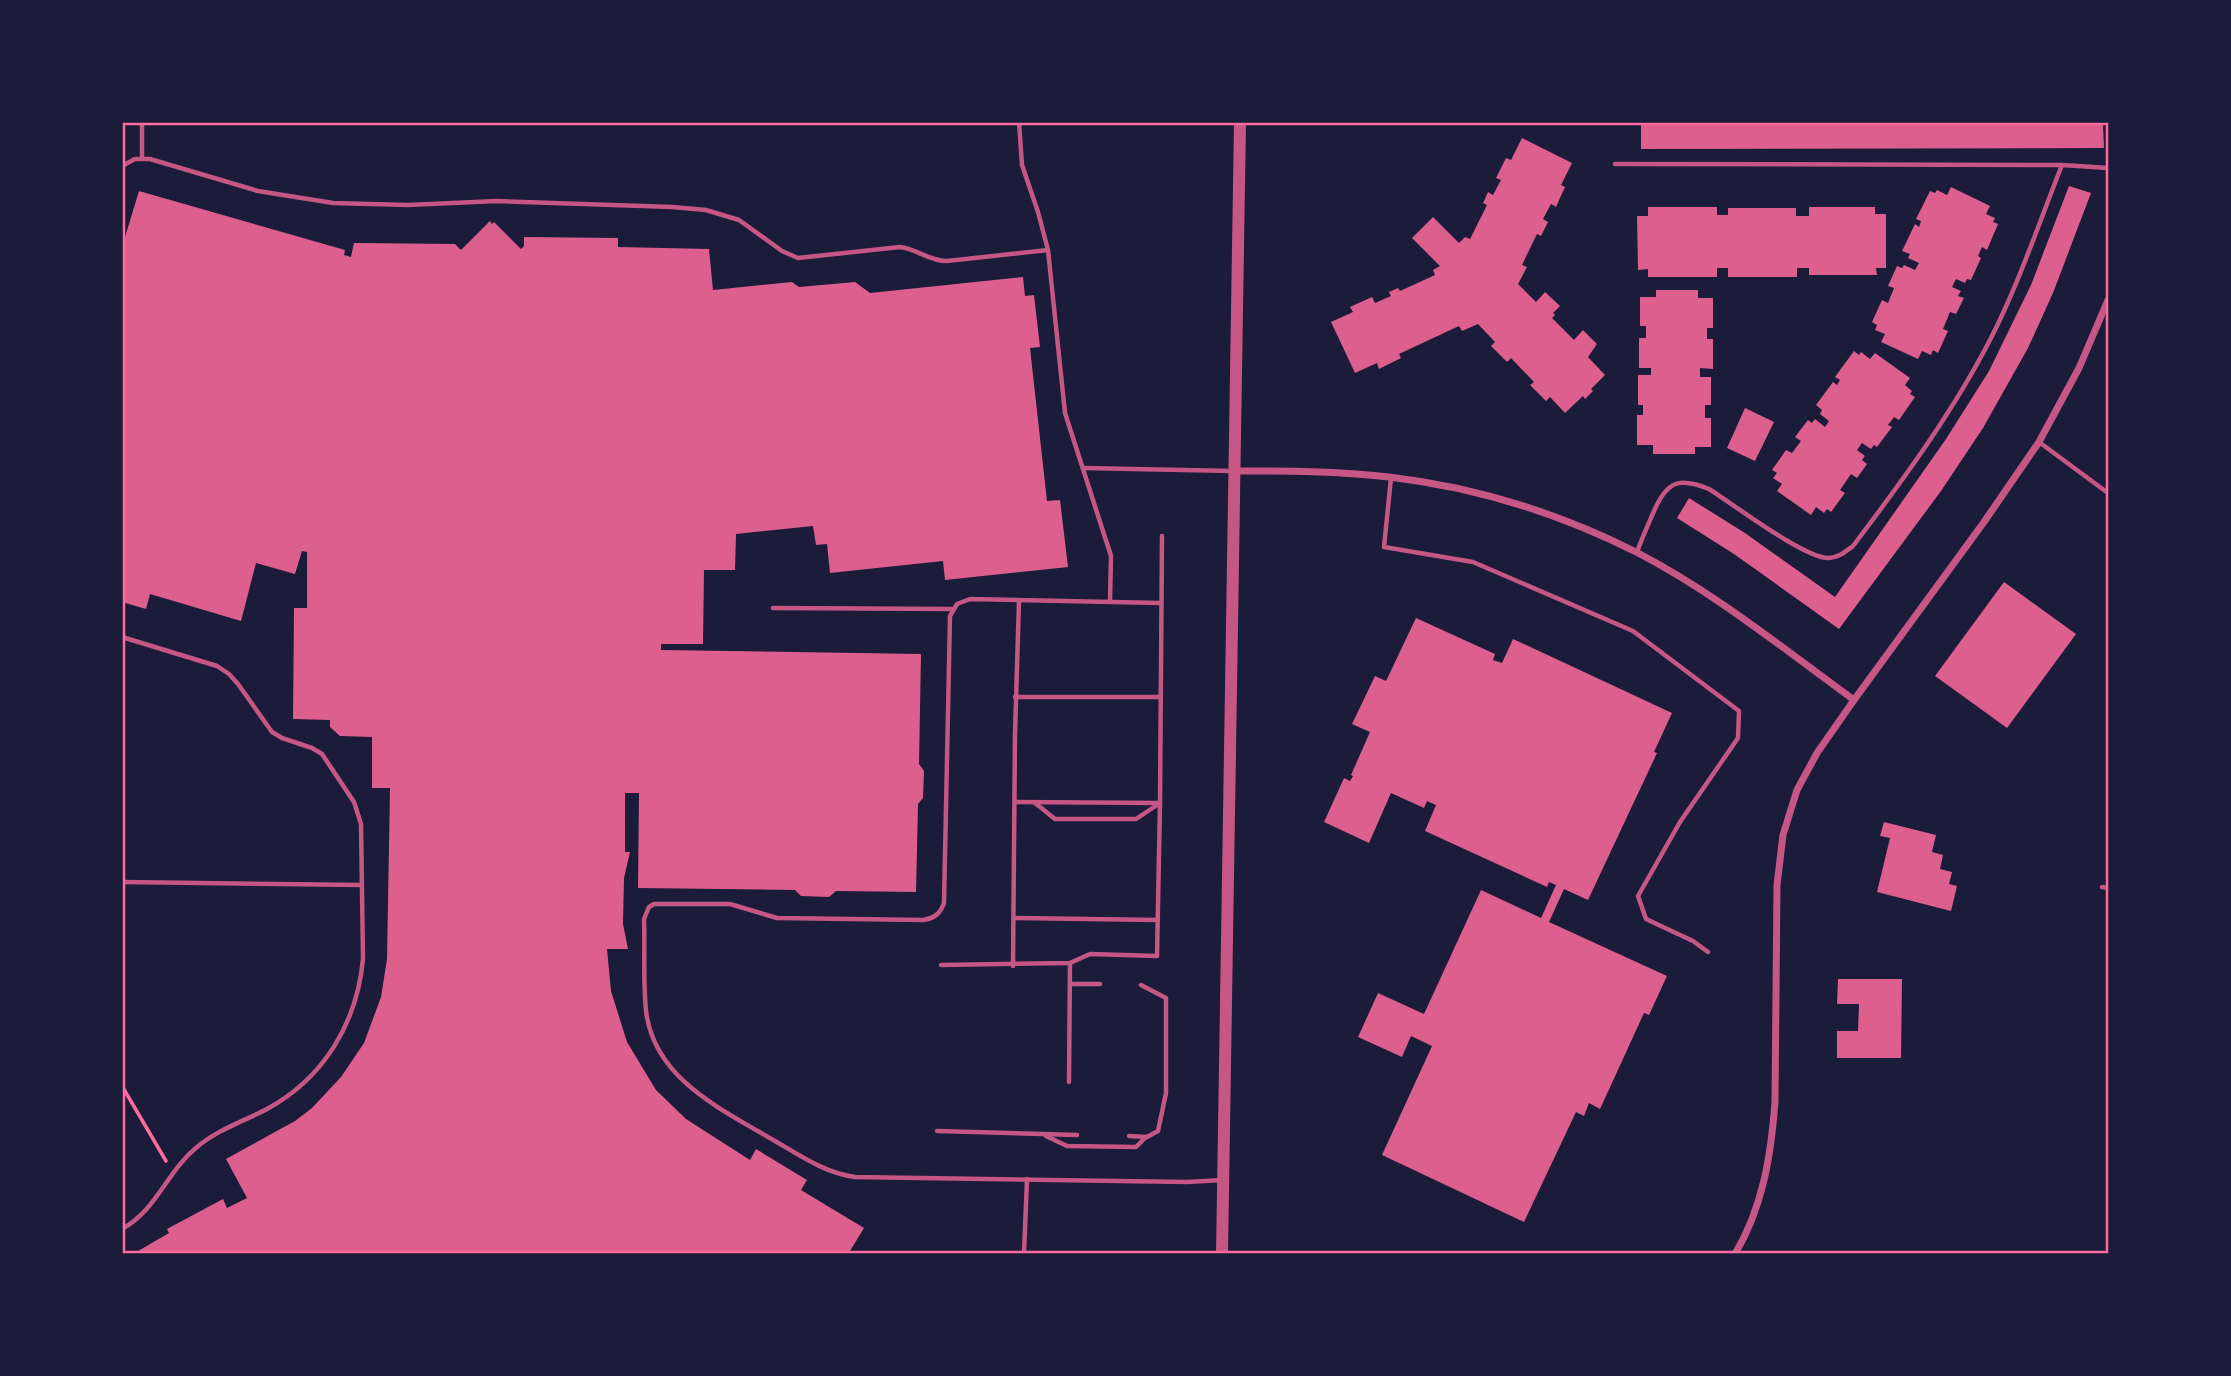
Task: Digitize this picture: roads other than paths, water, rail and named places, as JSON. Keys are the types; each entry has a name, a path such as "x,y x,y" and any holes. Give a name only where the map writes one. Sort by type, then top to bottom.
{"street":[{"path":"1222,1254 1240,122"},
{"path":"1735,1254 1760,1198 1772,1138 1777,885 1783,835 1797,790 1806,771 1854,699 1984,522 2039,442 2074,377 2109,300"},
{"path":"1235,471 1318,472 1391,477 1445,486 1527,507 1636,552 1731,611 1854,699"}],"lane":[{"path":"142,122 142,158"},
{"path":"1019,122 1021,165 1044,230 1048,250 1065,413 1111,556 1111,601"},
{"path":"122,166 142,158 258,191 333,203 408,205 496,201 672,207 706,211 739,219 782,251 798,258 900,247 914,250 931,259 947,261 1048,250"},
{"path":"1615,164 2062,165 2109,168"},
{"path":"1636,552 1661,496 1669,485 1682,482 1696,483 1709,489 1809,554 1832,558 1853,546 1905,478 1991,339 2062,165"},
{"path":"2039,442 2109,493"},
{"path":"1083,468 1235,471"},
{"path":"1391,477 1384,547 1473,562 1633,631 1739,711 1738,738 1680,822 1638,896 1646,919 1693,941 1708,952"},
{"path":"941,965 1070,963 1090,954 1157,956 1161,537"},
{"path":"1160,603 970,599 957,604 952,609 949,654 944,895 941,911 936,916 923,920 776,918 730,904 654,904 649,907 645,919 646,1012 659,1052 688,1087 725,1112 830,1172 855,1177 1188,1182 1223,1180"},
{"path":"1013,965 1015,697 1019,601"},
{"path":"773,608 952,609"},
{"path":"122,637 218,666 238,684 272,732 323,754 349,792 359,813 363,959 361,980 350,1018 330,1055 300,1087 269,1108 196,1147 173,1171 143,1215 122,1229"},
{"path":"1015,697 1160,697"},
{"path":"1015,802 1160,803"},
{"path":"1034,802 1055,818 1123,819 1136,819 1160,803"},
{"path":"122,882 362,885"},
{"path":"2102,887 2109,888"},
{"path":"1014,918 1158,920"},
{"path":"1069,1082 1070,963"},
{"path":"1071,984 1100,984"},
{"path":"1042,1134 1067,1146 1136,1147 1158,1131 1166,1093 1166,998 1141,985"},
{"path":"937,1131 1077,1135"},
{"path":"1129,1136 1147,1137"},
{"path":"1024,1254 1027,1180"}]}
